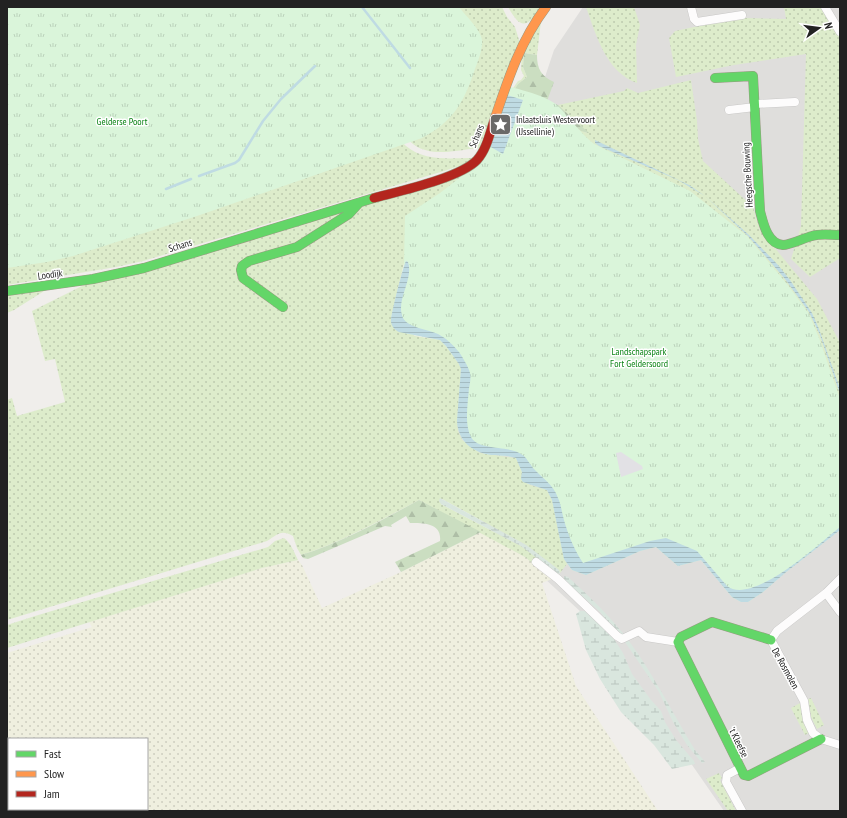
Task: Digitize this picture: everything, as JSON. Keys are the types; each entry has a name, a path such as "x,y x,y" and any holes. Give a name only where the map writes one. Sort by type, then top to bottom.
{"street":[{"name":"Schans","path":"96,277 143,268 452,174 467,168 476,161 486,144 502,94 527,34 546,7"},
{"path":"691,7 694,19 697,22 742,16"},
{"path":"826,7 840,32"},
{"name":"Heegsche Bouwing","path":"715,78 753,76 760,211 765,228 770,238 783,245 814,235 840,235"},
{"path":"729,110 795,102"},
{"name":"Schans","path":"283,307 243,278 241,266 249,261 297,246 349,214 360,202"},
{"name":"Loodijk","path":"7,291 96,277"},
{"path":"536,562 558,579 617,636 622,639 639,631 646,637 678,642 681,637 712,622 771,640"},
{"name":"De Rosmolen","path":"820,738 813,733 807,720 804,701 771,640 777,631 826,593 840,579"},
{"path":"826,593 840,612"},
{"name":"'t Kleefse","path":"678,642 744,776 748,776 820,738"},
{"path":"820,738 840,745"},
{"path":"740,768 727,775 726,782 742,811"}],"shaded area":[{"path":"583,7 840,7 840,811 724,811 595,625 417,461 554,50"},
{"path":"621,452 642,466 643,469 621,477 616,453"}],"green space":[{"name":"Gelderse Poort","path":"7,7 502,7 507,17 515,27 520,43 479,148 445,152 428,151 410,142 392,121 389,128 406,146 421,155 438,158 473,158 471,162 143,261 116,267 7,285"},
{"name":"Gelderse Poort","path":"7,7 459,7 479,32 482,40 482,47 471,81 462,101 442,125 422,138 197,216 73,256 47,262 7,268"},
{"path":"508,7 543,7 533,19 525,24 517,20"},
{"path":"586,7 634,7 640,25 636,45 637,83 626,78 610,62 598,40"},
{"path":"784,7 823,7 840,35 840,232 798,236 801,226 806,54 734,65 676,77 669,38 675,31 745,18 786,19"},
{"path":"541,21 537,55 524,53 523,67 527,77 518,84 512,93 511,91 518,81 524,76 521,70 522,53"},
{"path":"524,53 537,55 541,72 554,82 547,101 558,105 589,133 581,131 575,126 512,93 518,84 527,77 523,67"},
{"path":"691,80 698,139 703,161 753,207 760,230 817,299 840,343 840,527 701,555 570,513 507,444 558,497 470,376 405,292 404,263 391,318 415,336 440,340 459,364 461,369 457,421 458,431 462,440 480,453 516,458 522,472 521,479 530,485 547,490 552,500 564,559 567,564 560,573 559,570 526,545 442,499 441,504 521,546 559,574 554,581 525,557 419,500 376,523 331,544 301,555 293,536 280,533 267,541 7,620 7,400 12,398 17,416 65,402 55,359 45,361 32,311 90,282 442,180 543,112 587,133 558,105 624,91 627,88 638,93"},
{"name":"Landschapspark Fort Geldersoord","path":"510,87 536,94 549,100 558,106 594,144 690,191 747,236 787,284 809,314 840,399 840,530 763,592 748,602 741,602 732,597 701,560 678,566 656,547 640,551 586,575 572,570 564,559 552,500 547,490 523,482 521,479 522,472 516,458 491,455 478,451 463,440 457,421 461,369 446,346 440,340 399,332 392,324 391,318 404,265 405,216 440,193 476,165"},
{"path":"837,237 840,244 840,258 810,277 791,259 796,243 816,238"},
{"path":"49,288 14,310 7,313 7,294"},
{"path":"440,498 526,545 559,570 560,573 558,574 521,546 441,504 439,501"},
{"path":"419,500 481,532 401,572 395,562 440,541 440,535 435,527 421,523 410,523 406,516 391,525 392,527 385,526 308,559 303,558 301,555 346,538"},
{"path":"481,532 525,557 552,579 542,583 576,686 658,811 7,811 7,653 92,627 89,622 262,568 298,560 302,565 322,608 401,572"},
{"path":"284,538 290,545 298,560 262,568 7,648 7,625 268,547 275,541"},
{"path":"564,576 568,577 592,600 629,641 655,681 695,750 705,762 702,763 687,745 673,722 659,692 625,642 599,611 564,580"},
{"path":"580,611 586,611 614,639 623,653 632,674 661,711 665,722 676,740 695,764 672,769 654,745 621,712 600,679 586,650 576,614"},
{"path":"811,698 824,725 817,729 811,717 808,699"},
{"path":"802,702 811,732 805,735 791,708"},
{"path":"719,773 722,778 720,780 736,811 728,811 706,779"}],"water":[{"path":"507,95 523,100 503,154 489,146"},
{"path":"595,140 689,185 705,196 678,180 599,146 595,143"},
{"path":"705,196 749,235 778,265 790,280 812,313 840,389 840,394 820,335 809,312 785,279 748,236"},
{"path":"406,261 408,262 409,276 401,304 403,318 413,326 438,334 444,338 459,352 465,362 470,375 467,420 471,437 475,442 481,445 518,452 524,456 533,468 550,485 556,493 559,501 570,539 583,563 650,541 666,538 697,551 727,586 738,590 753,587 786,570 840,527 840,530 763,592 748,602 741,602 732,597 701,560 678,566 656,547 640,551 586,575 572,570 564,559 552,500 547,490 523,482 521,479 522,472 516,458 491,455 478,451 463,440 457,421 461,369 446,346 440,340 399,332 392,325 392,311"}],"waterway":[{"path":"362,7 410,68"},
{"path":"199,176 235,163 239,160 263,121 281,99 315,66"},
{"path":"166,189 191,179"}],"traffic: fast":[{"path":"715,78 753,76 760,211 769,237 778,244 783,245 815,235 840,235"},
{"path":"7,291 93,279 144,268 374,198"},
{"path":"283,307 243,278 241,270 242,266 249,261 297,247 349,214 359,203"},
{"path":"771,640 712,622 681,637 678,642 744,775 748,776 821,739"}],"traffic: slow":[{"path":"495,118 510,74 522,46 546,7"}],"traffic: jam":[{"path":"374,198 414,188 444,178 469,167 477,160 483,151 495,118"}],"place":[{"name":"Inlaatsluis Westervoort (IJssellinie)","path":"501,125"}]}
